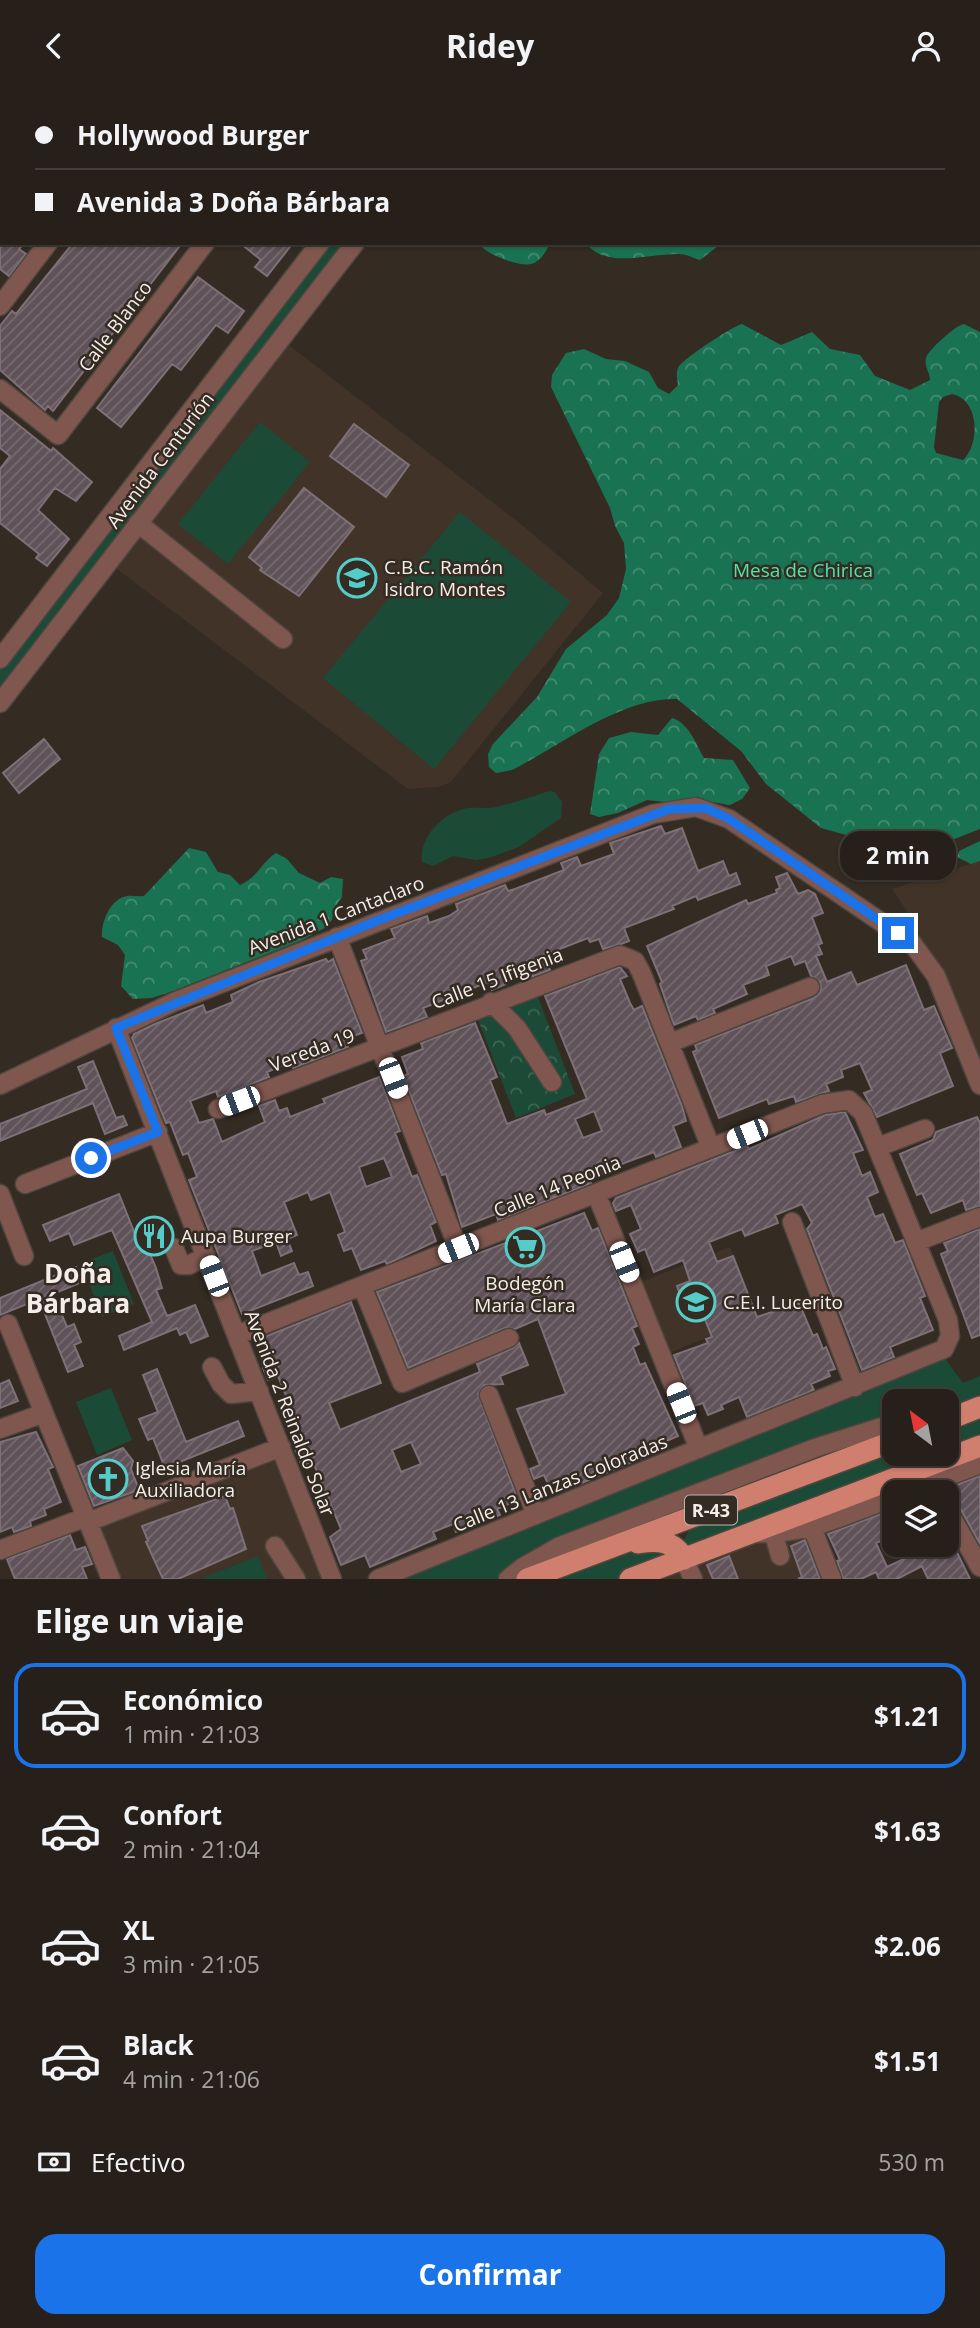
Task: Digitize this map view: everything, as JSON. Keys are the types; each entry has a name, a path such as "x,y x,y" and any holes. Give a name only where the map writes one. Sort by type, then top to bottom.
{"main road":[{"path":"959,1415 980,1407"},
{"name":"R-43","path":"527,1579 882,1445"},
{"name":"R-43","path":"636,1578 683,1569 706,1551 764,1534 980,1447"},
{"path":"683,1569 682,1543 690,1529 734,1508 755,1493"},
{"path":"611,1547 658,1541 675,1546 683,1569"}],"street":[{"path":"0,306 46,245"},
{"name":"Calle Blanco","path":"0,389 58,435 203,245"},
{"name":"Avenida Centurión","path":"0,659 318,245"},
{"name":"Avenida Centurión","path":"0,703 353,245"},
{"path":"138,523 283,639"},
{"name":"Avenida 1 Cantaclaro","path":"0,1085 116,1028 337,937 653,814 696,807 729,819 912,943 936,976 980,1086"},
{"path":"337,937 458,1248"},
{"name":"Calle 15 Ifigenia","path":"381,1046 612,957 630,958 641,972 670,1043"},
{"path":"711,1148 670,1043 810,987"},
{"path":"491,1002 517,1028 552,1082"},
{"name":"Avenida 2 Reinaldo Solar","path":"116,1028 332,1579"},
{"name":"Vereda 19","path":"218,1109 381,1046"},
{"name":"Calle 14 Peonia","path":"237,1335 835,1100 843,1098 854,1103 867,1120 878,1147"},
{"path":"925,1129 878,1147 916,1242 980,1217"},
{"path":"25,1184 158,1132"},
{"path":"596,1193 699,1450"},
{"path":"0,1194 24,1256"},
{"path":"792,1222 855,1387"},
{"name":"Calle 13 Lanzas Coloradas","path":"378,1579 940,1352 949,1341 948,1320 916,1242"},
{"path":"174,1248 181,1265 185,1266 206,1256"},
{"path":"362,1286 402,1383 509,1338"},
{"path":"8,1324 111,1579"},
{"path":"212,1367 221,1384 231,1394 259,1391"},
{"path":"489,1395 536,1515"},
{"path":"0,1429 44,1413"},
{"path":"509,1579 539,1556 600,1530 815,1448 882,1427"},
{"path":"0,1550 281,1447"},
{"path":"949,1480 980,1464"},
{"path":"780,1556 764,1534 812,1527 882,1501"},
{"path":"812,1527 832,1579"},
{"path":"959,1530 980,1567"},
{"path":"275,1546 296,1579"}],"shaded area":[{"name":"C.B.C. Ramón Isidro Montes","path":"281,339 517,521 603,593 451,782 438,787 408,789 109,563"},
{"path":"980,861 980,1080 910,916 892,889"},
{"name":"C.E.I. Lucerito","path":"730,1247 757,1317 662,1356 633,1285"},
{"path":"281,1447 332,1579 111,1579 88,1522"},
{"path":"806,1530 832,1579 638,1579 754,1533"}],"green space":[{"path":"318,245 353,245 0,703 0,659"},
{"path":"480,245 549,245 540,259 531,264 511,262"},
{"path":"588,245 719,245 700,260 679,254 617,258 595,251"},
{"name":"Mesa de Chirica","path":"742,324 781,345 812,332 830,349 860,355 875,376 910,390 930,380 926,358 949,333 964,324 980,332 980,829 916,854 898,856 886,853 864,840 821,828 766,784 741,751 677,699 656,700 614,714 512,770 496,773 489,767 488,754 493,744 537,697 566,649 607,615 619,598 626,569 624,543 610,508 551,387 552,375 566,353 584,349 606,359 625,361 649,372 658,388 669,394 678,385 677,372 681,364","holes":["952,394 968,405 974,423 972,444 963,460 936,453 934,447 939,402 943,397"]},
{"path":"260,422 310,462 228,564 178,524"},
{"path":"460,512 571,602 434,769 323,678"},
{"path":"672,718 687,729 704,758 733,760 750,788 742,799 730,805 694,799 674,803 647,800 618,813 599,817 590,814 599,754 609,738 631,732 658,735"},
{"path":"549,791 555,792 562,802 561,818 519,847 489,858 476,860 453,856 433,866 422,862 422,852 429,835 450,814 468,808 503,805"},
{"path":"980,841 980,861 971,864 957,857 959,851"},
{"path":"189,848 206,852 218,872 230,875 240,885 276,853 287,859 299,873 320,883 331,877 343,879 342,897 335,907 332,920 323,929 302,940 173,991 152,998 133,999 121,986 125,955 118,945 102,937 105,918 111,906 121,898 144,896"},
{"path":"534,987 575,1094 516,1118 474,1009"},
{"path":"113,1251 134,1304 102,1317 81,1263"},
{"path":"941,1353 963,1383 980,1376 980,1464 932,1480 882,1480 882,1497 638,1579 379,1579","holes":["690,1529 682,1543 616,1546"]},
{"path":"111,1388 132,1440 97,1455 76,1402"},
{"path":"258,1556 267,1579 205,1579 205,1577"}],"building":[{"path":"0,245 22,245 19,249 26,254 9,276 0,269"},
{"path":"71,245 180,245 53,411 48,406 45,410 0,370 0,326 12,311 16,314"},
{"path":"242,245 291,245 267,276 255,267 261,260"},
{"path":"198,277 244,311 228,333 216,325 181,370 172,364 121,427 97,408"},
{"path":"0,410 51,451 53,448 92,482 76,501 55,488 38,510 69,539 47,566 36,558 39,554 0,523 0,469 10,456 0,448"},
{"path":"354,424 409,465 386,497 330,456"},
{"path":"304,488 354,527 299,596 260,570 262,568 249,557"},
{"path":"44,739 60,759 19,793 3,773"},
{"path":"661,826 665,834 682,828 698,871 723,861 729,876 736,873 740,884 698,900 696,896 672,906 674,909 624,928 629,941 621,944 603,949 599,939 590,942 588,938 544,955 550,970 528,978 523,966 502,975 506,984 492,990 488,982 423,1008 427,1017 386,1032 361,961 367,959 363,950 395,938 391,929 427,916 429,923 449,916 458,910 456,904 505,885 508,891 515,889 564,870 561,863 577,857 581,866 614,854 610,843"},
{"path":"787,873 798,894 808,890 815,894 823,913 812,917 822,943 818,945 822,954 816,956 827,982 851,972 857,985 906,965 924,1010 934,1006 952,1048 940,1053 953,1086 877,1117 864,1093 872,1090 860,1063 841,1070 843,1077 826,1084 829,1091 796,1102 794,1096 769,1104 767,1099 719,1118 693,1052 697,1050 695,1045 814,998 821,989 820,982 811,976 805,961 795,965 791,956 766,966 769,975 743,985 747,994 713,1009 715,1013 698,1020 696,1016 674,1025 660,984 662,982 647,946 746,900 748,904 777,893 776,890 780,888 776,877"},
{"path":"333,959 362,1033 345,1039 348,1047 293,1068 291,1062 267,1072 269,1077 218,1097 216,1091 190,1101 199,1123 213,1119 222,1142 265,1122 259,1106 275,1100 279,1111 287,1108 290,1117 325,1103 323,1099 379,1077 400,1131 395,1133 412,1177 417,1175 436,1222 430,1225 436,1241 387,1264 385,1261 361,1270 352,1248 344,1251 338,1235 345,1232 330,1192 311,1200 308,1192 284,1202 297,1235 287,1239 292,1251 281,1256 276,1242 252,1251 261,1276 294,1263 299,1275 308,1272 313,1286 242,1314 189,1180 197,1177 188,1153 183,1155 170,1122 166,1123 132,1038 134,1034 155,1024 203,1005 206,1013 233,1002 231,995 259,982","holes":["384,1158 392,1177 366,1187 359,1167"]},
{"path":"620,967 627,976 620,979 630,1003 634,1010 642,1006 682,1106 686,1121 673,1126 681,1147 656,1157 654,1152 624,1163 590,1180 591,1183 498,1220 496,1214 462,1227 446,1174 442,1175 403,1076 408,1074 402,1057 423,1049 421,1043 475,1023 497,1077 490,1080 507,1124 544,1110 546,1115 587,1099 545,996","holes":["594,1111 602,1131 583,1138 575,1119"]},
{"path":"93,1061 116,1118 123,1116 127,1125 105,1134 93,1103 0,1141 0,1124 87,1089 78,1067"},
{"path":"845,1112 863,1150 853,1153 862,1176 870,1172 878,1192 867,1197 875,1217 883,1214 895,1243 903,1240 925,1296 920,1298 933,1330 890,1347 894,1357 862,1370 807,1229 812,1223 802,1204 775,1215 778,1223 745,1236 742,1229 709,1242 717,1262 733,1256 757,1317 799,1303 813,1336 817,1334 823,1349 826,1347 835,1369 828,1371 830,1376 811,1384 814,1390 747,1417 739,1397 721,1405 723,1409 708,1415 703,1403 694,1406 674,1355 708,1343 706,1339 712,1337 704,1317 698,1320 692,1304 685,1307 677,1286 690,1281 683,1260 654,1272 645,1249 638,1252 630,1234 641,1229 631,1205 616,1211 613,1203 616,1198 747,1146 749,1149 825,1115"},
{"path":"977,1117 980,1123 980,1206 966,1210 963,1200 931,1213 922,1193 917,1195 900,1154 933,1140 936,1132"},
{"path":"119,1194 139,1244 145,1242 156,1268 162,1288 156,1290 167,1316 195,1305 208,1336 191,1343 186,1332 180,1335 177,1328 124,1350 119,1336 152,1322 112,1230 74,1245 69,1233 50,1241 43,1225"},
{"path":"584,1213 592,1231 598,1228 637,1326 632,1328 639,1344 633,1347 640,1365 645,1363 678,1436 662,1443 664,1448 565,1490 560,1479 548,1484 544,1475 534,1479 530,1469 540,1465 517,1409 566,1394 538,1319 515,1329 505,1328 408,1368 377,1292"},
{"path":"980,1229 980,1335 972,1338 941,1254 948,1251 944,1243"},
{"path":"76,1267 82,1282 53,1294 67,1327 74,1324 81,1342 74,1345 83,1366 68,1372 39,1299 0,1315 0,1298"},
{"path":"351,1302 381,1383 329,1403 340,1430 480,1372 477,1364 519,1343 528,1365 500,1376 503,1384 484,1385 478,1394 518,1500 497,1509 500,1515 456,1532 453,1524 433,1532 436,1539 370,1567 365,1555 341,1565 330,1537 341,1529 313,1462 302,1466 295,1449 306,1444 295,1417 292,1418 286,1404 289,1403 278,1376 268,1380 263,1368 273,1363 262,1338","holes":["411,1442 421,1464 401,1472 392,1450"]},
{"path":"157,1369 186,1442 238,1421 244,1436 165,1468 153,1438 148,1440 139,1419 158,1412 143,1375"},
{"path":"9,1380 18,1401 0,1408 0,1384"},
{"path":"36,1432 53,1467 48,1469 61,1502 44,1509 46,1515 30,1521 31,1526 14,1532 12,1527 0,1532 0,1442"},
{"name":"Iglesia María Auxiliadora","path":"123,1448 133,1461 131,1469 139,1490 94,1506 78,1466"},
{"path":"979,1476 980,1478 980,1544 959,1506 959,1484"},
{"path":"225,1496 230,1509 233,1508 246,1549 178,1579 163,1579 146,1542 148,1541 142,1526"},
{"path":"882,1514 882,1540 876,1543 887,1567 906,1557 959,1557 970,1579 928,1579 922,1566 897,1579 879,1579 876,1572 861,1579 843,1579 837,1561 840,1560 828,1534"},
{"path":"70,1535 76,1550 85,1547 92,1564 82,1567 87,1579 15,1579 7,1559"},
{"path":"805,1540 820,1579 798,1579 802,1577 791,1546"},
{"path":"729,1556 738,1579 713,1579 707,1565"}],"place":[{"name":"C.B.C. Ramón Isidro Montes","path":"357,578"},
{"name":"Aupa Burger","path":"154,1236"},
{"name":"Bodegón María Clara","path":"525,1247"},
{"name":"C.E.I. Lucerito","path":"696,1302"},
{"name":"Iglesia María Auxiliadora","path":"108,1479"}],"district":[{"name":"Doña Bárbara","path":"78,1288"}],"route":[{"path":"91,1158 158,1132 116,1028 379,920 669,809 706,808 729,819 898,933"}]}
